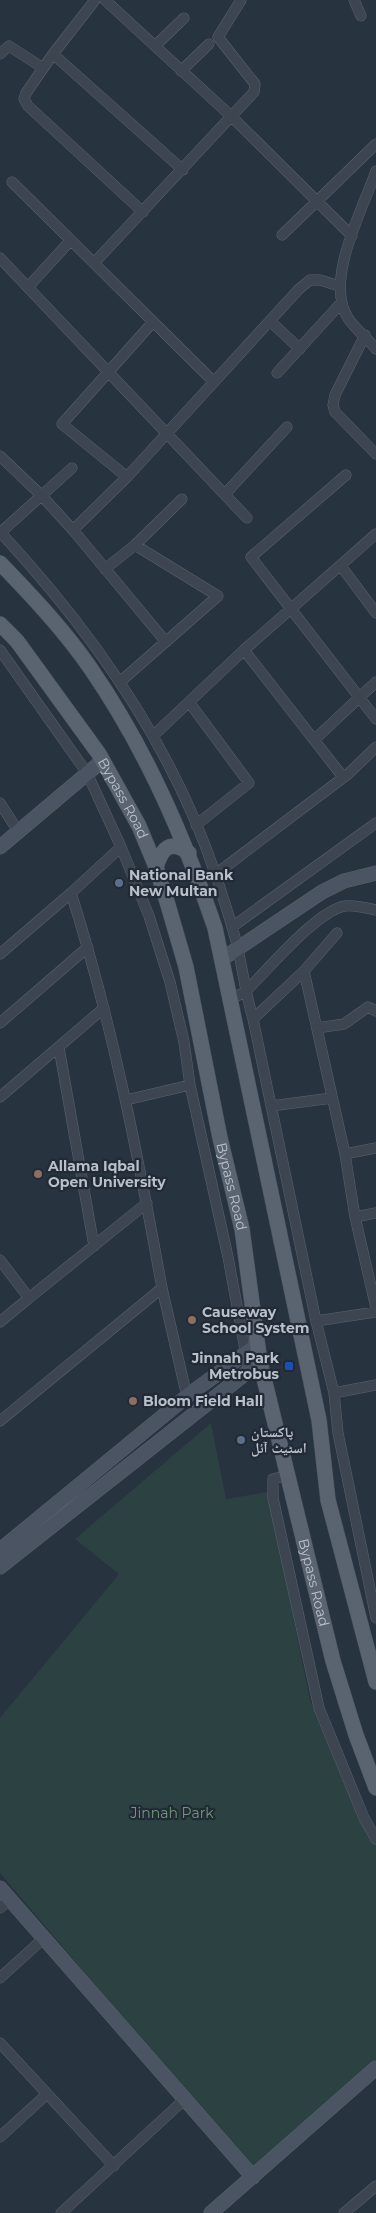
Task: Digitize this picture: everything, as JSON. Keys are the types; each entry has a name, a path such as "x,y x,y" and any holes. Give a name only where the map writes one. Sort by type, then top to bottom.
{"main road":[{"path":"0,562 44,610 91,668 130,730 176,824 216,928 222,959 238,996 319,1420 328,1500 372,1658 376,1682"},
{"name":"Bypass Road","path":"0,624 18,641 102,761 143,836 156,867 186,967 220,1138 242,1229 251,1348 255,1366 288,1475 333,1661 356,1735 376,1788"},
{"path":"143,836 157,842 166,841 173,835 176,824"},
{"path":"156,867 163,851 170,846 177,846 189,854"}],"street":[{"path":"96,0 53,54 26,93 24,99 28,106 143,212"},
{"path":"105,0 231,116 352,236"},
{"path":"94,263 183,170 256,88 255,84 218,37 241,0"},
{"path":"354,0 361,16"},
{"path":"155,46 184,18"},
{"path":"181,71 210,44"},
{"path":"0,54 9,46 43,68"},
{"path":"53,54 183,170"},
{"path":"282,234 376,144"},
{"path":"376,171 352,236 339,286 348,318 376,349"},
{"path":"12,182 214,382"},
{"path":"28,287 71,240"},
{"path":"0,258 247,518"},
{"path":"73,530 126,477 299,289 310,280 320,280 339,286"},
{"path":"277,373 342,302"},
{"path":"270,321 300,349"},
{"path":"126,477 62,424 153,322"},
{"path":"365,335 335,395 333,406 336,412 376,454"},
{"path":"225,494 287,427"},
{"path":"0,456 41,495 73,530 166,642"},
{"path":"72,468 0,533 72,617 120,681 154,735 196,825 216,874 238,950 238,996 253,1019 317,1326 334,1393 338,1433 376,1618"},
{"path":"346,475 251,557 376,719"},
{"path":"105,569 135,545 182,500"},
{"path":"154,735 244,650 376,534"},
{"path":"120,681 218,596 135,545"},
{"path":"341,566 376,613"},
{"path":"0,650 87,773 121,847 149,916 170,982 184,1042 190,1085 228,1257 251,1348 191,1393 0,1550"},
{"path":"244,650 343,777"},
{"path":"314,740 376,682"},
{"path":"190,702 249,783 196,825"},
{"path":"216,874 343,777 376,747"},
{"path":"0,847 102,761"},
{"path":"0,803 18,831"},
{"path":"232,926 376,823"},
{"path":"0,954 121,847"},
{"path":"222,959 322,892 344,881 376,873"},
{"path":"71,893 88,947 126,1100 162,1288 186,1388 191,1393 210,1401"},
{"path":"238,996 311,926 330,912 345,906 376,910"},
{"path":"253,1019 304,971 337,933"},
{"path":"0,1023 88,947"},
{"path":"304,971 345,1154 355,1217 376,1308"},
{"path":"0,1097 104,1008"},
{"path":"317,1028 344,1024 368,1008 373,1008 376,1011"},
{"path":"59,1048 94,1246"},
{"path":"126,1100 190,1085"},
{"path":"271,1106 332,1098"},
{"path":"345,1154 376,1148"},
{"path":"0,1322 147,1203"},
{"path":"355,1217 376,1213"},
{"path":"0,1260 30,1298"},
{"path":"0,1421 162,1288"},
{"path":"302,1333 317,1326 376,1312"},
{"path":"0,1567 255,1366"},
{"path":"334,1393 376,1385"},
{"path":"288,1475 273,1479 273,1498 319,1708 364,1818 376,1839"},
{"path":"0,1888 5,1904 44,1938 252,2177"},
{"path":"0,1978 44,1938"},
{"path":"1,2045 114,2166"},
{"path":"211,2213 376,2068"},
{"path":"0,2137 47,2094"},
{"path":"61,2213 185,2100"},
{"path":"344,2213 376,2186"}],"green space":[{"name":"Jinnah Park","path":"211,1423 226,1499 268,1492 310,1700 345,1786 376,1841 376,2064 252,2170 0,1873 0,1718 119,1574 75,1539"}],"place":[{"name":"National Bank New Multan","path":"119,883"},
{"name":"Allama Iqbal Open University","path":"38,1174"},
{"name":"Causeway School System","path":"192,1320"},
{"name":"Jinnah Park Metrobus","path":"289,1366"},
{"name":"Bloom Field Hall","path":"133,1401"},
{"name":"پاکستان اسٹیٹ آئل","path":"241,1440"}]}
